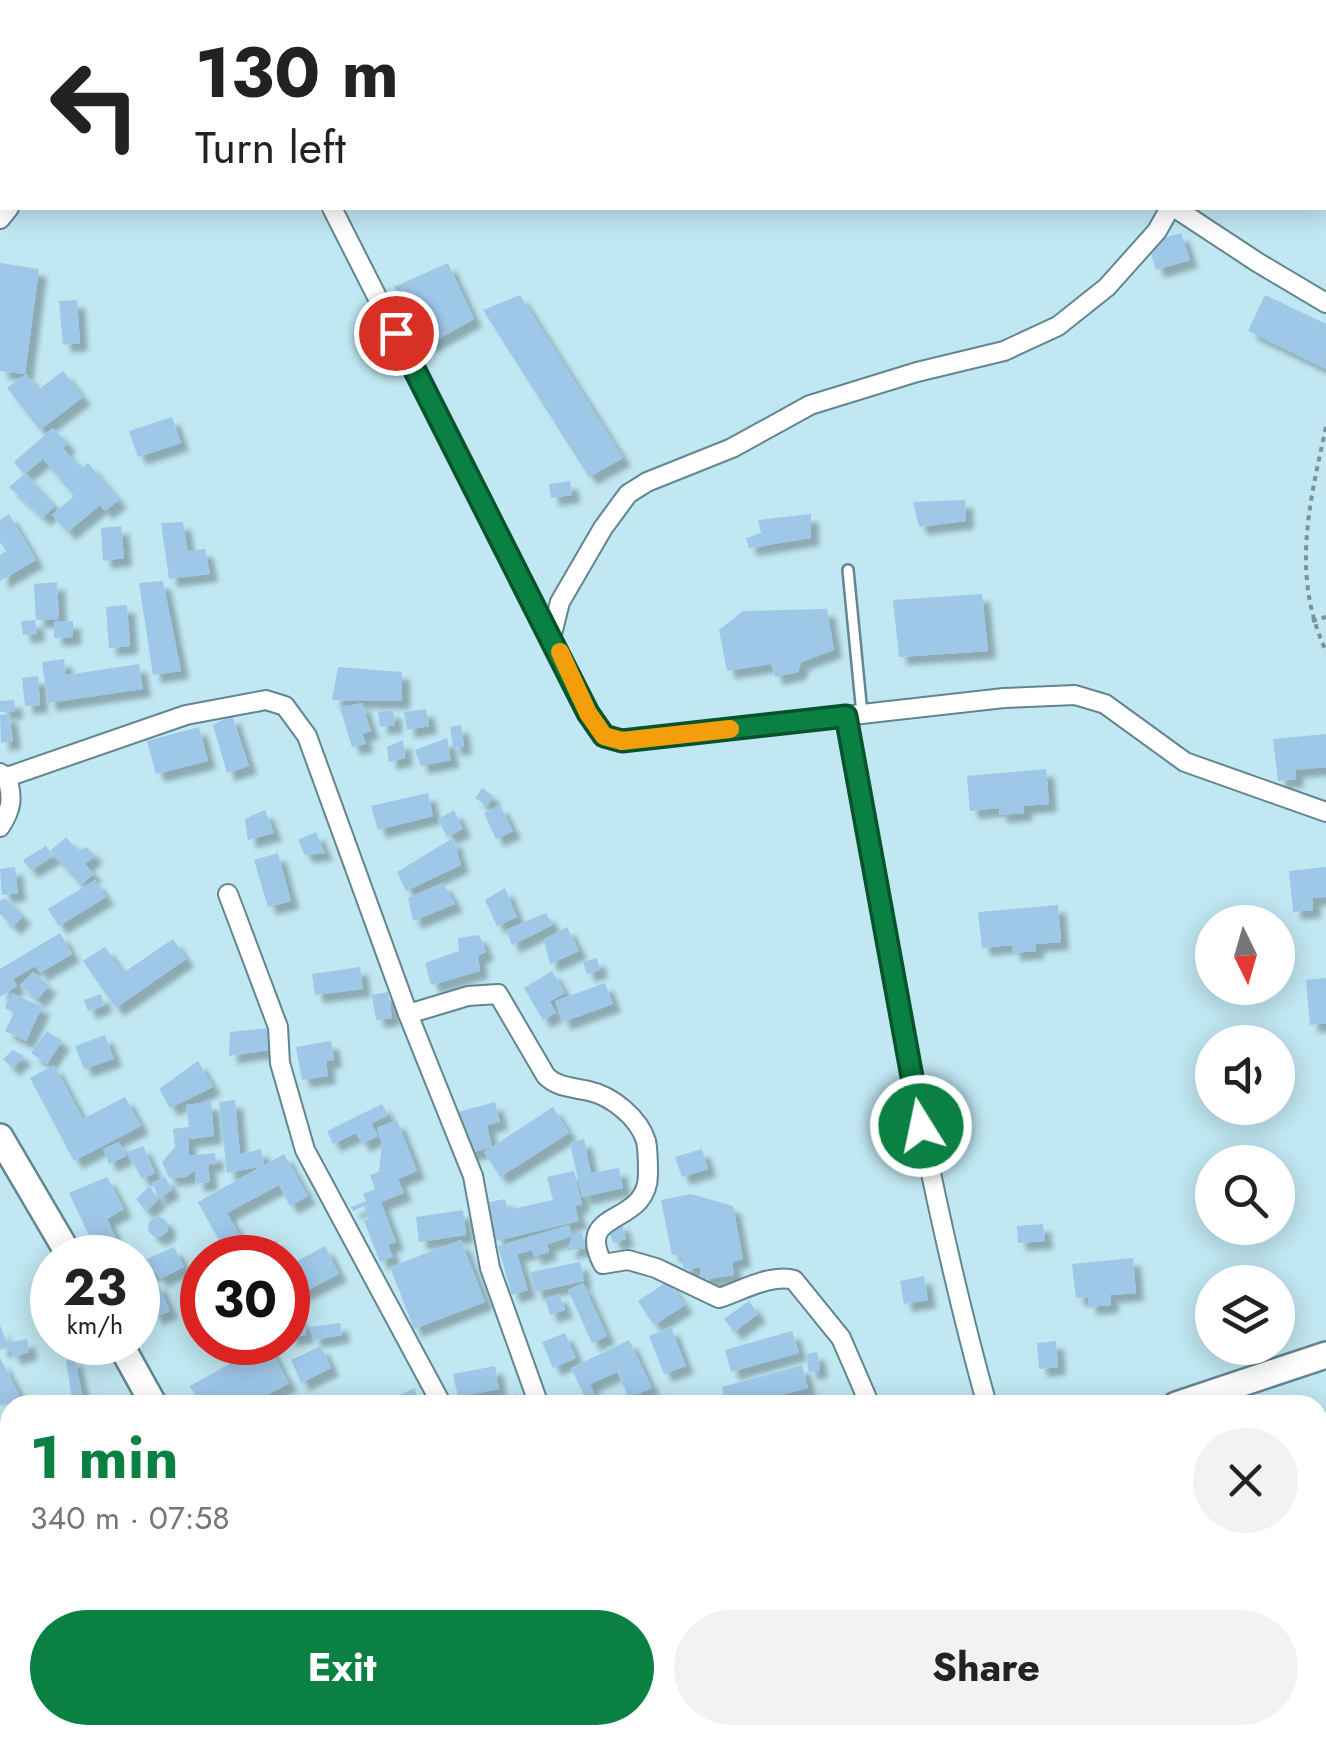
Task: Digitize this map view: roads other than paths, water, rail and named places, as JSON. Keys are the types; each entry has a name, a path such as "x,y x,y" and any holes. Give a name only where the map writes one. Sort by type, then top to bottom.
{"main road":[{"path":"0,1137 57,1235"},
{"path":"1206,1395 1326,1355"},
{"path":"131,1365 148,1395"}],"street":[{"path":"333,210 588,713 604,736 622,741 1004,698 1075,695 1105,704 1185,762 1323,807"},
{"path":"552,638 560,602 603,528 628,494 647,482 732,448 810,405 1004,350 1058,326 1107,288 1171,210"},
{"path":"1175,210 1326,302"},
{"path":"0,827 11,811 12,795 3,775 186,715 266,700 284,706 307,736 408,1014 473,1176 490,1268 536,1395"},
{"path":"854,715 921,1126 960,1309 984,1395"},
{"path":"228,894 278,1027 280,1063 305,1150 437,1395"},
{"path":"408,1014 468,996 498,994 555,1085 612,1098 646,1139 648,1179 636,1207 604,1224 596,1233 594,1246 603,1264 628,1260 656,1268 719,1298 785,1277 794,1280 842,1338 866,1395"}],"lane":[{"path":"848,570 854,715"}]}
